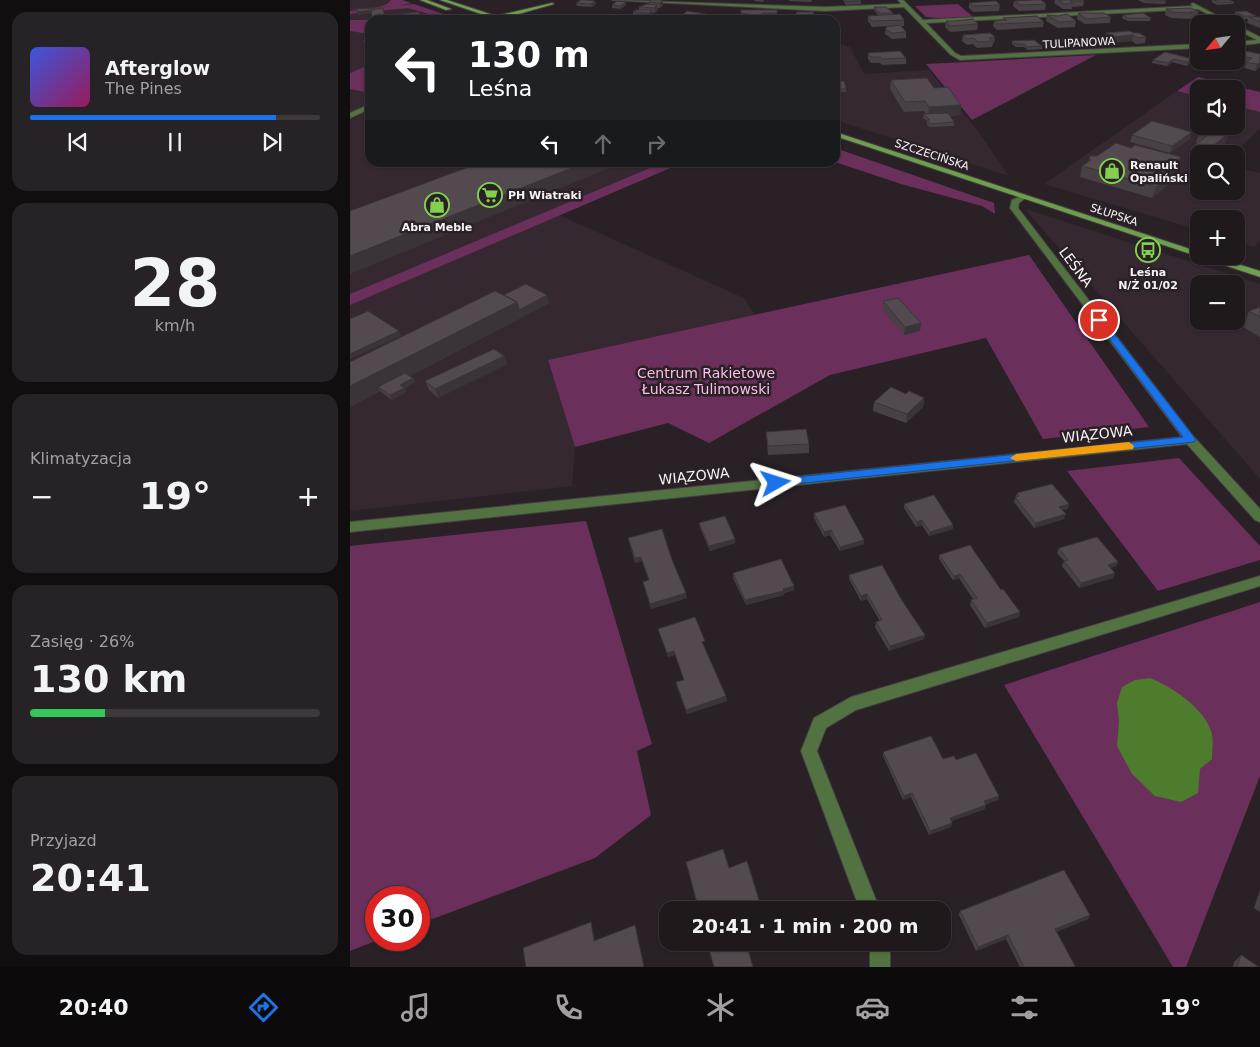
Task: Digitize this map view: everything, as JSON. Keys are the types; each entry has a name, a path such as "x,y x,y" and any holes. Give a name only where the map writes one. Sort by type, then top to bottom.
{"main road":[{"path":"422,0 466,15"},
{"path":"442,0 487,15"},
{"path":"524,15 537,12 558,0"},
{"path":"508,15 552,4"},
{"name":"SZCZECIŃSKA","path":"840,136 1023,197"},
{"name":"SŁUPSKA","path":"1023,197 1190,253"},
{"name":"SŁUPSKA","path":"1230,265 1260,274"}],"street":[{"path":"614,0 728,2 825,9 905,5"},
{"path":"900,0 922,22 1199,7"},
{"path":"1186,0 1214,15"},
{"name":"TULIPANOWA","path":"922,22 953,54 960,58 1190,46"},
{"path":"1245,31 1260,40"},
{"path":"1245,42 1260,40"},
{"path":"350,116 365,108"},
{"name":"LEŚNA","path":"1023,197 1015,202 1014,208 1190,440 1260,517"},
{"name":"WIĄZOWA","path":"350,527 1190,440"},
{"path":"866,901 809,751 820,724 851,704 1260,581"},
{"path":"880,951 880,967"}],"shaded area":[{"path":"350,0 402,0 446,15 365,15 365,67 350,73"},
{"path":"840,44 850,47 864,74 929,70 980,134 1009,176 840,122"},
{"path":"350,84 365,88 365,106 350,113"},
{"path":"1177,91 1190,95 1190,135 1245,135 1245,108 1260,112 1260,129 1243,145 1190,145 1190,200 1245,200 1245,169 1260,173 1260,241 1254,247 1245,244 1245,210 1190,210 1190,227 1044,184"},
{"path":"365,113 365,167 673,167 559,215 744,298 755,315 548,360 575,447 572,486 350,511 350,120"},
{"path":"1025,209 1190,262 1190,265 1200,265 1232,275 1190,275 1190,330 1245,330 1245,279 1260,284 1260,479"},
{"path":"1150,678 1177,692 1194,706 1207,722 1212,734 1212,759 1200,769 1198,793 1181,802 1155,796 1132,774 1117,746 1119,722 1117,703 1122,687 1135,680"}],"green space":[{"path":"391,0 402,0 411,3 397,6 414,4 446,15 432,15 408,8 350,14 350,11 393,6 350,10 378,7"},
{"path":"958,4 973,17 926,17 915,6"},
{"path":"350,20 365,20 365,33 350,31"},
{"path":"1096,55 972,120 926,64"},
{"path":"365,67 365,92 350,89 350,73"},
{"path":"1198,77 1210,80 1194,80"},
{"path":"1190,82 1190,95 1177,91"},
{"path":"1245,88 1260,92 1260,112 1245,108"},
{"path":"840,150 994,203 995,214 982,206 901,184 840,164"},
{"path":"652,167 673,167 350,305 350,294"},
{"name":"Centrum Rakietowe Łukasz Tulimowski","path":"1029,255 1149,427 1043,439 986,338 830,375 709,443 668,423 575,447 548,360"},
{"path":"1179,458 1260,546 1260,560 1158,591 1067,471"},
{"path":"586,521 652,744 637,751 651,815 595,858 430,920 430,886 365,886 365,945 350,951 350,546"},
{"path":"1260,602 1260,776 1186,967 1173,967 1004,685"}],"building":[{"path":"581,0 595,1 591,4 576,3"},
{"path":"651,0 663,0 660,3 649,2"},
{"path":"845,0 860,0 861,1 846,2"},
{"path":"1041,0 1046,4 1020,5 1014,1"},
{"path":"1059,0 1084,1 1070,1 1073,3 1064,4"},
{"path":"1164,0 1166,1 1145,1"},
{"path":"1214,0 1229,0 1234,2 1218,2"},
{"path":"617,1 626,2 620,6 612,5"},
{"path":"996,1 1000,5 973,6 969,3"},
{"path":"647,4 657,5 654,8 639,7"},
{"path":"874,7 886,7 893,13 879,13"},
{"path":"374,8 371,10 357,12 357,9"},
{"path":"383,8 385,15 372,15 371,10"},
{"path":"1191,8 1199,12 1172,12 1166,9"},
{"path":"636,10 652,10 649,13 633,12"},
{"path":"741,10 777,10 777,13 762,13 761,15 741,13"},
{"path":"687,11 706,14 705,15 682,15"},
{"path":"1246,11 1256,16 1245,16 1235,12"},
{"path":"419,12 420,15 389,15"},
{"path":"797,12 814,12 812,15 796,15"},
{"path":"1078,13 1104,13 1111,17 1086,19"},
{"path":"1143,13 1151,18 1128,18 1123,15"},
{"path":"900,14 904,20 872,21 868,16"},
{"path":"1067,14 1076,21 1059,22 1047,15 1058,16"},
{"path":"1037,16 1044,22 998,24 994,21 1007,20 1003,18"},
{"path":"1249,17 1260,17 1260,22"},
{"path":"973,19 978,24 950,26 946,21 955,21"},
{"path":"900,25 906,32 892,33 885,29 886,27"},
{"path":"1129,31 1146,37 1138,38 1133,35 1113,37 1106,33"},
{"path":"990,33 995,37 989,38 993,41 978,42 974,38 967,39 963,35"},
{"path":"1095,37 1098,40 1092,40 1095,42 1072,43 1060,39"},
{"path":"1034,40 1042,46 1028,47 1012,41"},
{"path":"900,51 906,58 882,59 880,57 871,57 868,53"},
{"path":"1245,51 1260,54 1260,63 1246,62 1252,58 1245,57"},
{"path":"1165,52 1190,58 1188,62 1173,59 1168,63 1153,60"},
{"path":"927,78 934,88 948,87 961,105 929,107 925,101 905,102 891,80"},
{"path":"840,81 844,81 846,89 840,89"},
{"path":"948,113 954,122 930,124 927,120 930,120 923,114"},
{"path":"1152,121 1190,131 1190,133 1172,146 1132,135"},
{"path":"1208,135 1226,135 1214,145 1195,145"},
{"path":"1116,143 1131,148 1135,145 1181,157 1164,171 1172,173 1156,187 1082,166 1091,160 1089,159 1090,156 1097,156"},
{"path":"469,167 574,167 350,256 350,211"},
{"path":"526,284 547,295 519,310 517,302 504,295"},
{"path":"495,291 517,302 350,386 350,362"},
{"path":"898,298 921,323 905,327 883,301"},
{"path":"1260,307 1260,317 1249,311"},
{"path":"368,311 399,331 350,354 350,319"},
{"path":"494,349 504,356 435,389 425,381"},
{"path":"405,373 413,378 400,385 404,388 390,395 378,387"},
{"path":"891,387 906,394 909,391 924,398 907,414 874,402"},
{"path":"806,429 809,444 768,446 766,432"},
{"path":"1052,484 1069,504 1059,507 1066,514 1035,523 1015,497 1019,496 1017,493"},
{"path":"934,495 953,525 930,532 922,520 917,522 904,504"},
{"path":"845,505 864,540 840,547 831,530 824,532 814,513"},
{"path":"725,516 735,539 709,546 699,523"},
{"path":"662,529 672,560 686,593 650,604 643,582 649,580 645,568 641,557 635,558 628,538"},
{"path":"1097,537 1118,562 1108,565 1115,573 1081,583 1064,561 1068,560 1059,548"},
{"path":"970,545 1001,590 1003,589 1020,612 987,623 971,600 977,598 960,574 954,576 939,555"},
{"path":"781,559 794,586 783,589 784,591 745,600 733,573"},
{"path":"882,565 901,599 925,635 890,646 876,622 882,620 867,594 861,596 849,575"},
{"path":"695,617 705,641 702,642 726,696 686,710 676,682 684,680 674,651 667,653 658,629"},
{"path":"931,736 943,759 954,756 956,760 976,753 999,796 984,801 986,805 950,818 952,823 930,831 912,793 904,796 883,752"},
{"path":"723,849 729,868 747,861 759,901 697,901 686,862"},
{"path":"1064,870 1090,915 1055,929 1075,966 1024,967 1008,935 978,947 960,911"},
{"path":"591,922 594,941 635,925 644,967 526,967 523,948"},
{"path":"710,951 749,951 753,967 714,967"},
{"path":"1241,955 1259,967 1237,967"}],"slow traffic":[{"path":"1016,458 1129,446"}],"place":[{"name":"Renault Opaliński","path":"1112,171"},
{"name":"PH Wiatraki","path":"490,195"},
{"name":"Abra Meble","path":"437,205"},
{"name":"Leśna N/Ż 01/02","path":"1148,250"}],"route":[{"path":"776,483 1190,440 1099,320"}]}
